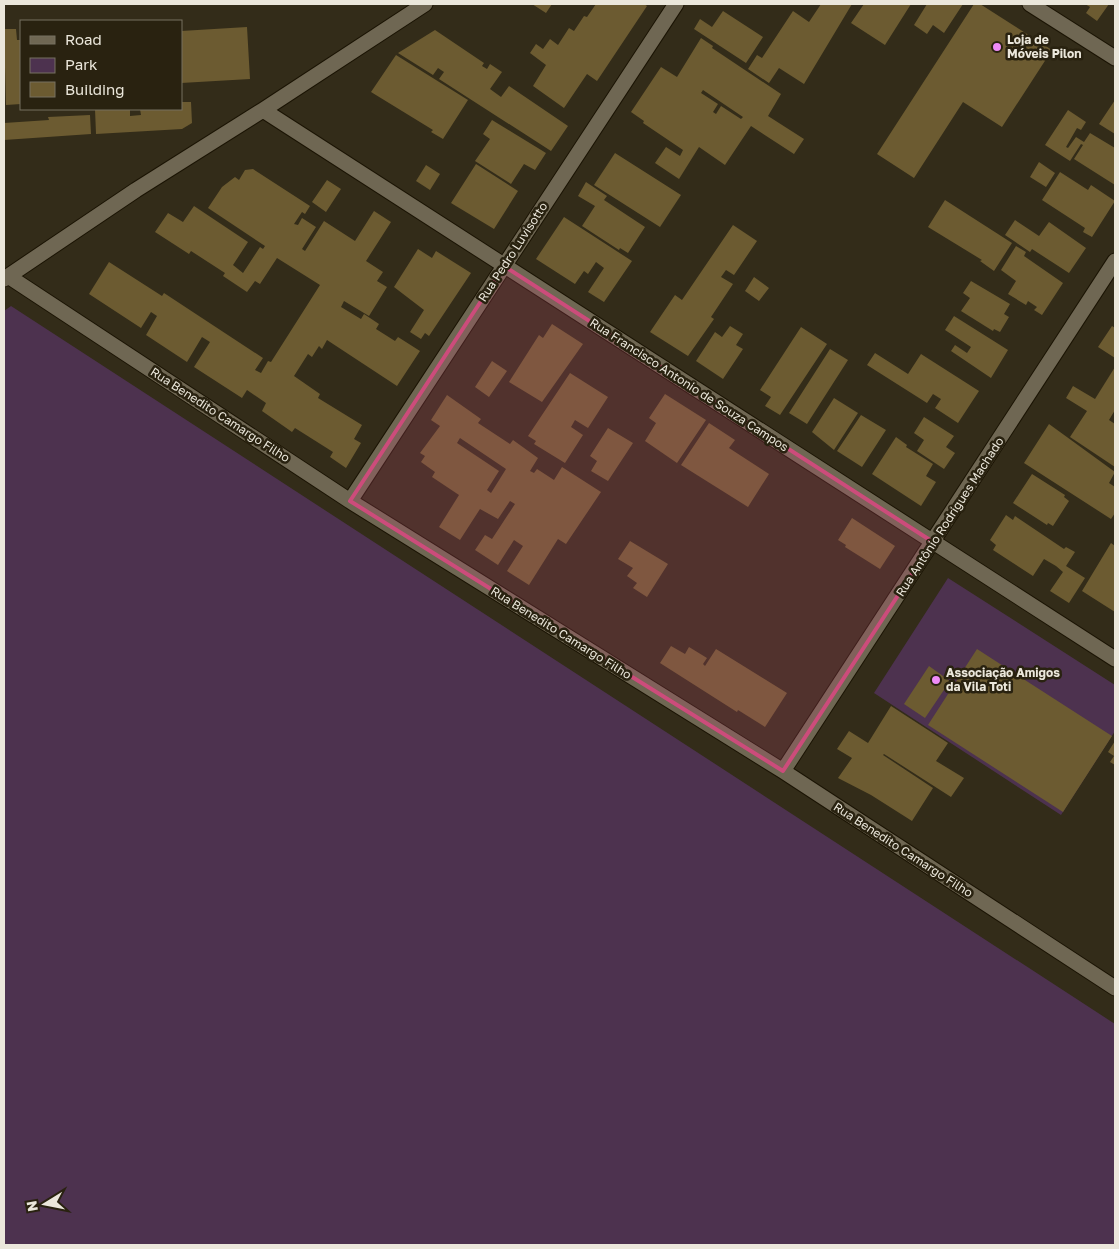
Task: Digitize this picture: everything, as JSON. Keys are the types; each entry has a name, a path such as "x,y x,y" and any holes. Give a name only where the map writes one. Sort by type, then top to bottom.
{"street":[{"path":"6,277 136,190 425,4"},
{"name":"Rua Pedro Luvisotto","path":"350,500 676,4"},
{"path":"1030,4 1115,58"},
{"name":"Rua Francisco Antonio de Souza Campos","path":"263,110 1115,659"},
{"name":"Rua Antônio Rodrigues Machado","path":"783,772 1115,261"},
{"name":"Rua Benedito Camargo Filho","path":"6,277 350,500 783,772 1115,988"}],"highlighted area":[{"path":"504,266 933,542 783,771 350,501"}],"green space":[{"path":"11,306 1115,1024 1115,1242 1113,1245 4,1245 4,311"},
{"path":"948,578 1115,685 1115,731 1061,815 874,693"}],"building":[{"path":"532,4 552,4 546,13"},
{"path":"596,4 644,4 647,6 597,81 587,74 564,108 533,86 546,65 530,53 536,44 543,49 550,39 558,45 569,28 574,31 584,16 587,17"},
{"path":"821,4 852,4 804,84 779,68 769,83 748,69 757,55 762,58 793,11 809,22"},
{"path":"864,4 911,4 885,45 851,23"},
{"path":"927,4 963,4 944,33 933,25 927,34 914,25"},
{"path":"974,4 980,4 1052,50 1002,127 963,102 914,178 877,154"},
{"path":"1085,4 1109,4 1097,21 1086,13 1090,7"},
{"path":"723,11 763,37 746,63 694,29 700,19 712,27"},
{"path":"247,27 250,79 182,83 182,31"},
{"path":"4,29 16,29 17,40 20,40 20,104 6,105"},
{"path":"435,30 484,63 482,66 487,69 490,64 502,72 490,89 501,97 509,86 568,126 551,151 439,79 444,72 438,68 433,75 398,53"},
{"path":"701,38 713,46 712,48 781,94 768,116 804,139 794,154 751,126 725,165 699,147 679,179 655,163 666,147 680,156 683,150 643,123 644,121 631,112 661,67 677,77","holes":["703,90 743,117 741,119 721,106 716,114 713,112 718,104 701,93"]},
{"path":"396,55 468,100 443,139 431,132 433,130 371,92"},
{"path":"1115,100 1115,134 1099,124"},
{"path":"182,102 191,102 192,123 182,129 96,134 95,110 130,110 130,116 141,115 140,110 182,110"},
{"path":"1068,110 1086,122 1081,130 1077,128 1066,147 1068,148 1076,137 1084,142 1090,133 1115,148 1115,185 1074,159 1083,145 1081,144 1070,161 1045,145"},
{"path":"90,115 91,134 4,140 4,123 49,120 48,117"},
{"path":"492,120 546,153 535,170 524,164 511,184 475,161 490,139 483,134"},
{"path":"615,153 681,195 660,227 594,185"},
{"path":"1039,162 1055,173 1046,187 1030,177"},
{"path":"476,164 518,191 494,229 451,203"},
{"path":"426,165 440,174 430,190 416,181"},
{"path":"253,169 310,206 305,214 302,212 294,224 298,225 302,218 316,227 302,249 305,251 324,221 355,241 374,211 391,222 366,261 383,272 377,281 387,287 369,316 344,301 341,307 361,319 364,314 379,324 376,329 395,341 398,337 420,351 397,386 327,340 322,349 319,346 312,357 308,354 294,376 320,394 318,398 362,425 354,439 361,443 346,468 330,457 333,452 295,428 292,432 262,411 266,403 247,390 242,398 194,367 210,342 202,337 187,362 146,335 157,316 151,312 141,328 89,294 109,262 162,296 164,293 263,358 255,370 261,373 268,361 271,362 320,285 277,258 260,284 255,281 247,292 223,276 225,273 191,251 189,254 155,232 168,213 183,222 194,206 248,242 233,265 243,273 260,247 263,249 265,246 208,208 222,187 235,177 239,180 245,170"},
{"path":"1060,172 1088,190 1091,185 1115,201 1092,237 1083,232 1085,228 1042,200"},
{"path":"327,180 341,189 326,212 312,202"},
{"path":"586,182 607,196 604,200 645,227 628,253 620,248 619,250 582,226 595,206 578,196"},
{"path":"945,200 1012,243 994,271 980,261 982,260 928,227"},
{"path":"564,217 632,261 604,302 588,292 604,268 596,262 588,274 584,271 575,284 536,259"},
{"path":"1015,220 1039,236 1049,222 1086,248 1069,273 1032,249 1030,252 1005,235"},
{"path":"733,225 757,241 734,275 726,270 721,277 733,284 711,317 714,319 688,356 650,332 675,295 682,300"},
{"path":"1016,246 1026,252 1024,256 1063,283 1042,315 1034,310 1037,307 1028,301 1026,305 1008,294 1016,281 1001,270"},
{"path":"418,249 432,258 436,251 471,273 429,336 425,333 421,339 410,332 424,310 394,287"},
{"path":"754,277 769,288 759,301 745,291"},
{"path":"971,281 1010,304 1004,314 1009,317 1000,332 994,329 993,331 961,311 970,298 963,293"},
{"path":"954,316 1008,350 991,378 951,351 955,345 967,353 971,347 945,330"},
{"path":"552,324 583,344 542,402 509,382 539,335 543,338"},
{"path":"730,326 743,334 736,345 743,349 723,379 696,361 715,332 722,337"},
{"path":"1112,326 1115,328 1115,358 1098,347"},
{"path":"801,327 827,344 780,415 765,406 771,397 760,390"},
{"path":"830,349 848,360 807,424 789,413"},
{"path":"875,353 908,374 921,354 979,391 958,423 935,408 941,399 933,394 927,403 867,365"},
{"path":"492,361 507,371 489,397 475,387"},
{"path":"1115,367 1115,410 1109,420 1115,424 1115,467 1070,437 1087,411 1066,398 1073,386 1095,399"},
{"path":"570,373 608,397 588,428 575,420 571,427 583,435 565,463 534,444 536,441 528,436"},
{"path":"665,394 706,420 677,463 645,441 656,423 649,418"},
{"path":"447,395 481,419 478,423 510,444 513,440 538,458 530,471 534,473 537,469 554,480 562,467 601,492 566,544 558,539 529,585 507,571 523,546 514,540 498,565 475,550 485,535 492,539 515,504 510,501 498,519 480,509 460,540 439,527 459,495 432,477 435,472 421,462 425,456 420,453 440,426 431,420","holes":["460,438 506,469 491,493 487,490 499,471 457,443"]},
{"path":"834,398 858,413 834,450 812,432"},
{"path":"861,415 886,430 862,467 837,451"},
{"path":"924,417 954,436 946,447 955,453 944,469 917,451 924,440 914,433"},
{"path":"709,423 735,440 729,448 769,474 748,507 681,465"},
{"path":"1049,424 1115,472 1109,483 1115,487 1115,513 1111,519 1024,463"},
{"path":"608,428 633,443 608,481 591,471 597,461 590,456"},
{"path":"896,437 907,445 906,447 933,464 926,476 936,482 921,506 872,474"},
{"path":"1032,474 1065,495 1064,497 1069,501 1053,526 1048,523 1047,525 1013,503"},
{"path":"1006,515 1013,520 1015,516 1064,549 1066,547 1075,552 1066,566 1085,578 1069,603 1050,591 1063,572 1056,566 1044,559 1033,576 993,550 996,545 990,540"},
{"path":"852,518 895,546 880,569 845,547 846,545 838,540"},
{"path":"630,541 668,564 647,597 633,588 637,583 627,576 633,568 618,559"},
{"path":"1111,543 1115,546 1115,612 1082,591"},
{"path":"671,646 685,654 689,647 707,658 703,664 705,666 716,649 787,693 765,727 738,710 737,712 660,663"},
{"path":"977,649 1112,736 1063,812 928,725"},
{"path":"929,666 950,681 925,718 904,704"},
{"path":"891,706 948,743 936,761 964,778 951,797 884,754 933,788 912,821 871,795 838,778 852,758 837,749 849,731 868,743"},
{"path":"1115,741 1115,765 1110,762 1114,756 1108,752"}],"place":[{"name":"Loja de Móveis Pilon","path":"997,47"},
{"name":"Associação Amigos da Vila Toti","path":"936,680"}]}
